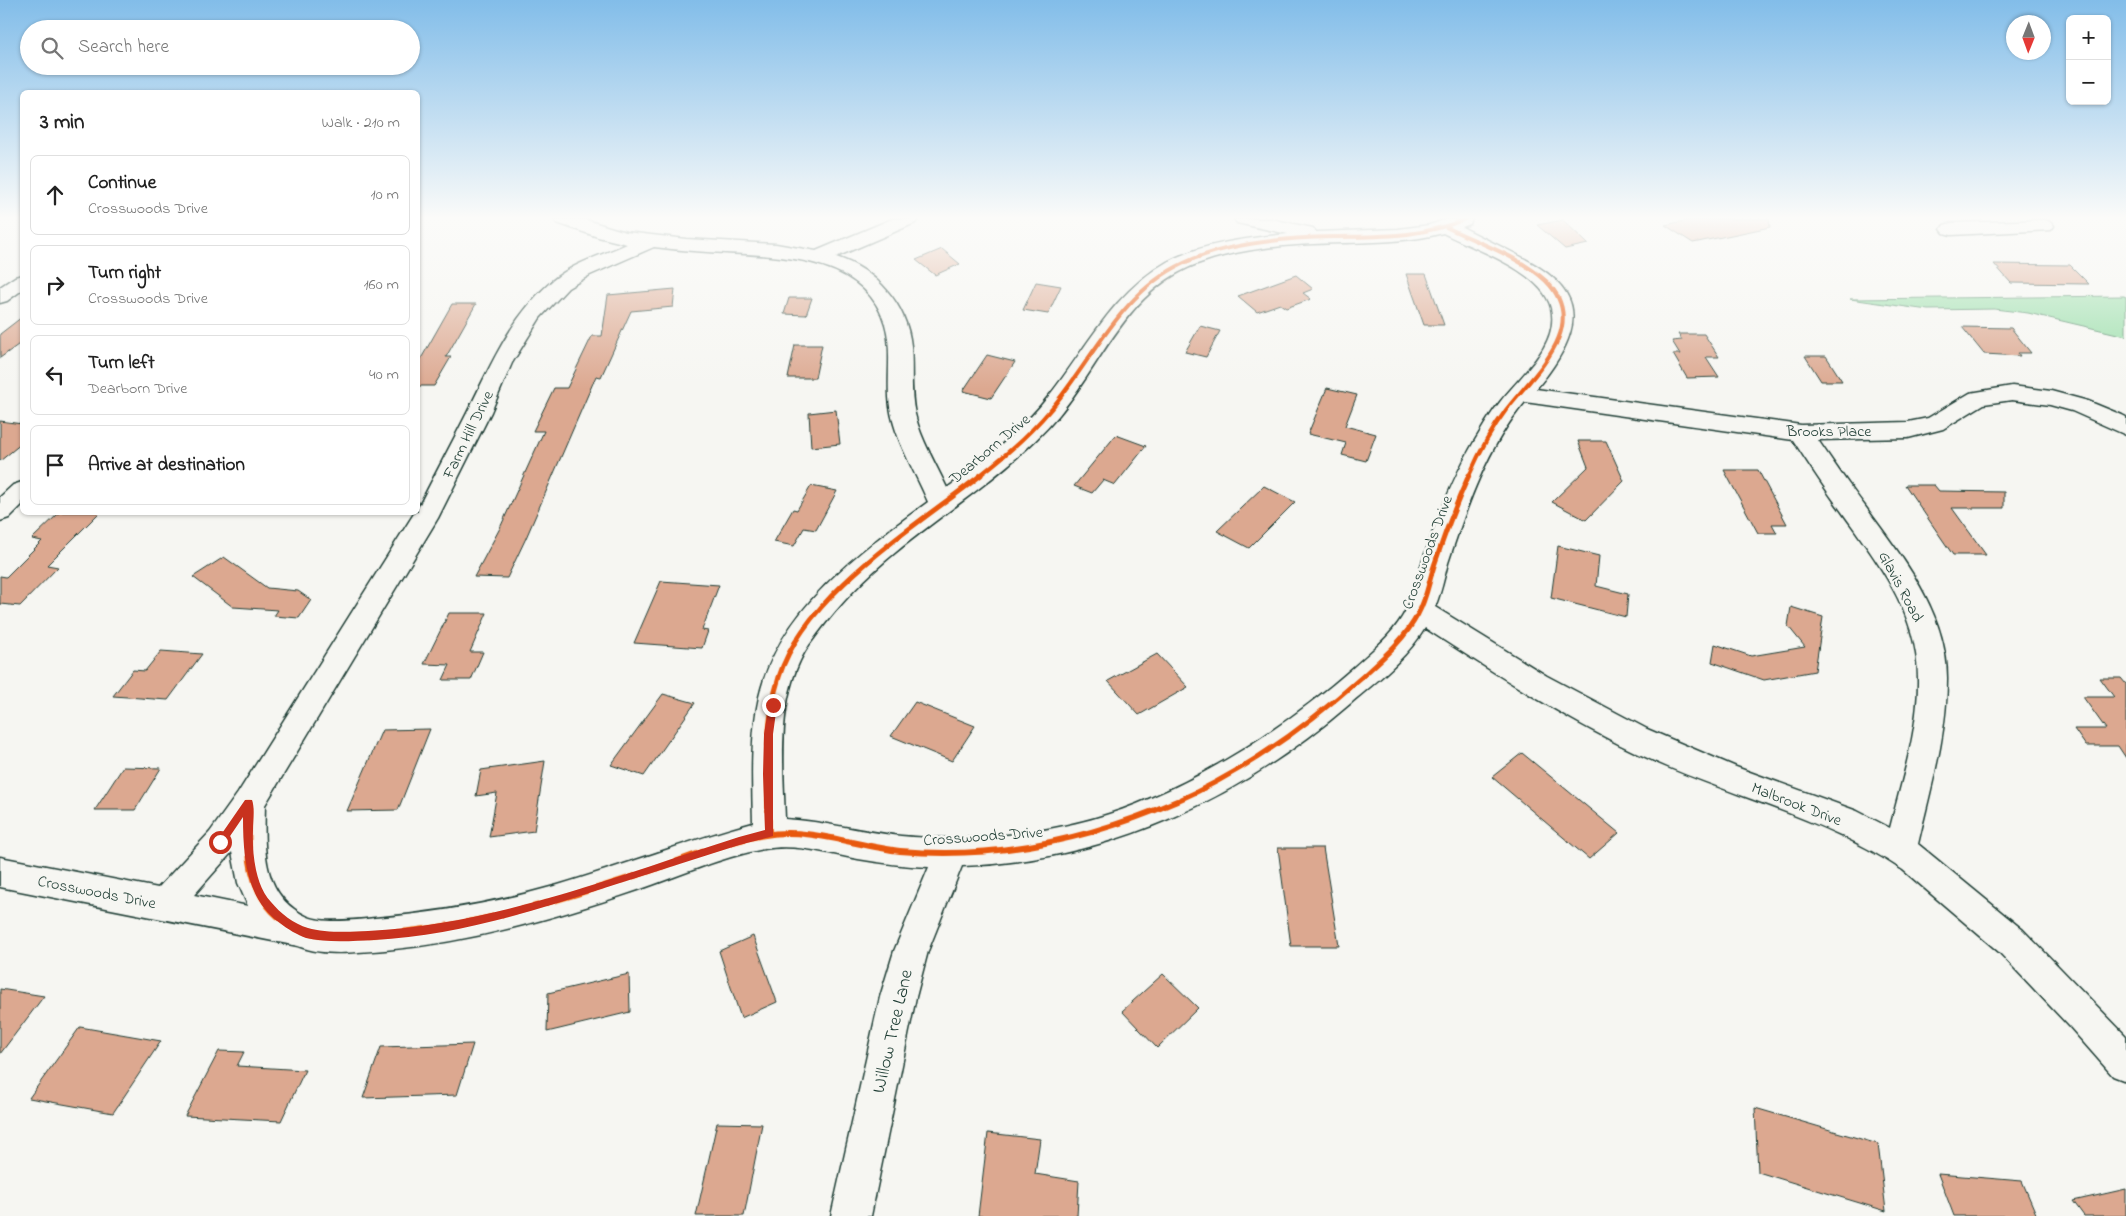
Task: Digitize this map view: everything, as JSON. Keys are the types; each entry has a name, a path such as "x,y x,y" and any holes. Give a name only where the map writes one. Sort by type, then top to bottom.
{"street":[{"name":"Farm Hill Drive","path":"248,803 425,518 479,412 501,363 531,314 561,284 575,276"},
{"path":"861,276 875,288 886,303 894,319 899,339 901,408 907,432 941,504"},
{"name":"Dearborn Drive","path":"769,833 769,734 779,677 789,654 803,632 835,592 882,548 978,477 1024,439 1067,388 1111,322 1131,300 1162,276"},
{"name":"Crosswoods Drive","path":"248,803 248,842 254,882 266,904 283,920 307,933 347,937 395,934 464,923 521,911 769,833 808,836 884,849 951,853 1020,848 1056,842 1109,828 1191,797 1216,784 1277,743 1338,698 1392,649 1407,632 1420,611 1434,563 1453,513 1494,427 1536,376 1554,349 1562,331 1564,319 1561,303 1554,289 1540,276"},
{"path":"0,297 20,282"},
{"name":"Brooks Place","path":"1520,394 1801,433 1908,430 1935,424 1978,398 2012,393 2051,398 2080,406 2126,427"},
{"name":"Glavis Road","path":"1801,433 1897,569 1920,616 1930,649 1933,679 1928,727 1901,850"},
{"path":"0,512 20,493"},
{"name":"Malbrook Drive","path":"1420,611 1537,686 1609,725 1681,757 1846,822 1869,832 1901,850 2011,941 2084,1015 2126,1063"},
{"name":"Crosswoods Drive","path":"0,872 165,904 220,842 248,803"},
{"name":"Willow Tree Lane","path":"851,1216 898,997 910,951 951,853"},
{"path":"165,904 307,933"}],"green space":[{"path":"2126,297 2126,336 2028,313 1994,309 1928,310 1850,299"}],"building":[{"path":"1294,276 1297,276 1313,289 1303,293 1311,299 1286,308 1280,304 1257,312 1238,296"},
{"path":"1407,276 1427,276 1444,325 1424,325"},
{"path":"2005,276 2081,276 2089,284 2011,283"},
{"path":"1036,282 1061,286 1048,314 1023,310"},
{"path":"675,289 673,307 631,311 601,377 596,376 507,578 474,577 500,528 544,431 533,431 554,388 567,388 592,336 602,336 608,295"},
{"path":"789,298 812,298 806,315 784,314"},
{"path":"452,304 476,304 446,357 451,357 434,386 420,386 420,360"},
{"path":"20,319 20,343 0,358 0,334"},
{"path":"1200,326 1220,331 1206,357 1185,352"},
{"path":"1962,327 2011,328 2031,353 2018,353 2020,356 1984,354"},
{"path":"1678,334 1704,334 1719,357 1706,357 1719,377 1687,378 1673,354 1680,354 1672,341 1682,340"},
{"path":"795,345 822,345 815,378 788,378"},
{"path":"987,355 1015,362 991,398 963,391"},
{"path":"1805,356 1826,356 1842,381 1821,381"},
{"path":"1327,388 1357,395 1345,426 1376,434 1366,461 1342,455 1346,443 1308,434"},
{"path":"836,410 840,444 811,447 809,413"},
{"path":"0,421 20,424 20,445 0,461"},
{"path":"1116,435 1146,446 1115,485 1103,480 1092,493 1074,486"},
{"path":"1578,441 1606,441 1624,481 1586,520 1552,502 1588,467"},
{"path":"1724,470 1758,470 1787,524 1772,524 1777,533 1758,533"},
{"path":"1905,485 1934,485 1939,491 2004,492 2004,508 1952,508 1986,555 1953,555"},
{"path":"811,486 837,491 816,530 804,528 794,546 774,542 793,509 797,510"},
{"path":"1264,486 1295,502 1249,548 1217,531"},
{"path":"57,515 97,515 47,565 58,567 20,606 0,604 0,576 6,577 42,541 32,539"},
{"path":"1558,546 1599,556 1596,586 1628,594 1626,617 1551,598"},
{"path":"224,557 267,588 298,591 311,600 299,618 274,616 278,610 233,607 193,577"},
{"path":"661,581 719,585 702,630 708,631 702,648 634,643"},
{"path":"1791,607 1823,617 1815,671 1764,680 1712,662 1715,644 1751,656 1805,647 1788,626"},
{"path":"449,613 487,613 470,652 483,652 471,680 443,680 450,665 424,664"},
{"path":"161,651 202,654 168,700 113,696 133,670 145,671"},
{"path":"1157,654 1188,687 1139,715 1108,681"},
{"path":"2100,678 2121,678 2126,684 2126,758 2118,746 2086,746 2074,729 2106,729 2083,697 2114,697"},
{"path":"663,694 695,703 644,776 611,765"},
{"path":"915,702 975,726 952,761 891,736"},
{"path":"430,729 398,810 347,811 382,730"},
{"path":"1522,753 1619,833 1589,859 1492,777"},
{"path":"545,761 534,831 489,837 497,793 476,796 481,770"},
{"path":"123,767 161,768 135,810 95,810"},
{"path":"1278,848 1323,848 1339,946 1291,946"},
{"path":"753,936 777,1002 741,1018 719,951"},
{"path":"629,974 630,1012 547,1032 548,993"},
{"path":"1163,974 1198,1008 1157,1048 1122,1011"},
{"path":"0,989 44,996 0,1054"},
{"path":"80,1027 161,1041 113,1113 29,1098"},
{"path":"473,1044 457,1095 363,1098 381,1047"},
{"path":"219,1051 244,1052 237,1066 305,1070 281,1121 185,1116"},
{"path":"1755,1108 1878,1144 1886,1211 1758,1172"},
{"path":"717,1123 762,1124 744,1216 696,1216"},
{"path":"988,1133 1040,1139 1035,1174 1079,1181 1077,1216 978,1216"},
{"path":"1938,1174 2022,1181 2037,1216 1954,1216"},
{"path":"2126,1189 2126,1216 2084,1216 2073,1201"}],"cycle path":[{"path":"769,833 767,765 770,720 779,676 788,655 803,631 847,581 875,555 967,486 1025,437 1051,409 1123,310 1137,295 1162,276"},
{"path":"249,803 249,856 251,870 260,895 275,913 295,928 320,936 370,935 417,931 511,913 603,886 739,841 765,835 798,834 900,851 953,852 993,850 1044,844 1093,833 1141,817 1188,796 1233,772 1276,745 1317,715 1356,682 1399,642 1406,633 1422,607 1449,523 1472,468 1501,417 1549,357 1562,327 1562,310 1556,294 1546,281 1539,276"}],"route":[{"path":"220,842 248,803 248,842 254,882 266,904 283,920 307,933 347,937 395,934 455,925 521,911 769,833 769,734 773,705"}]}
